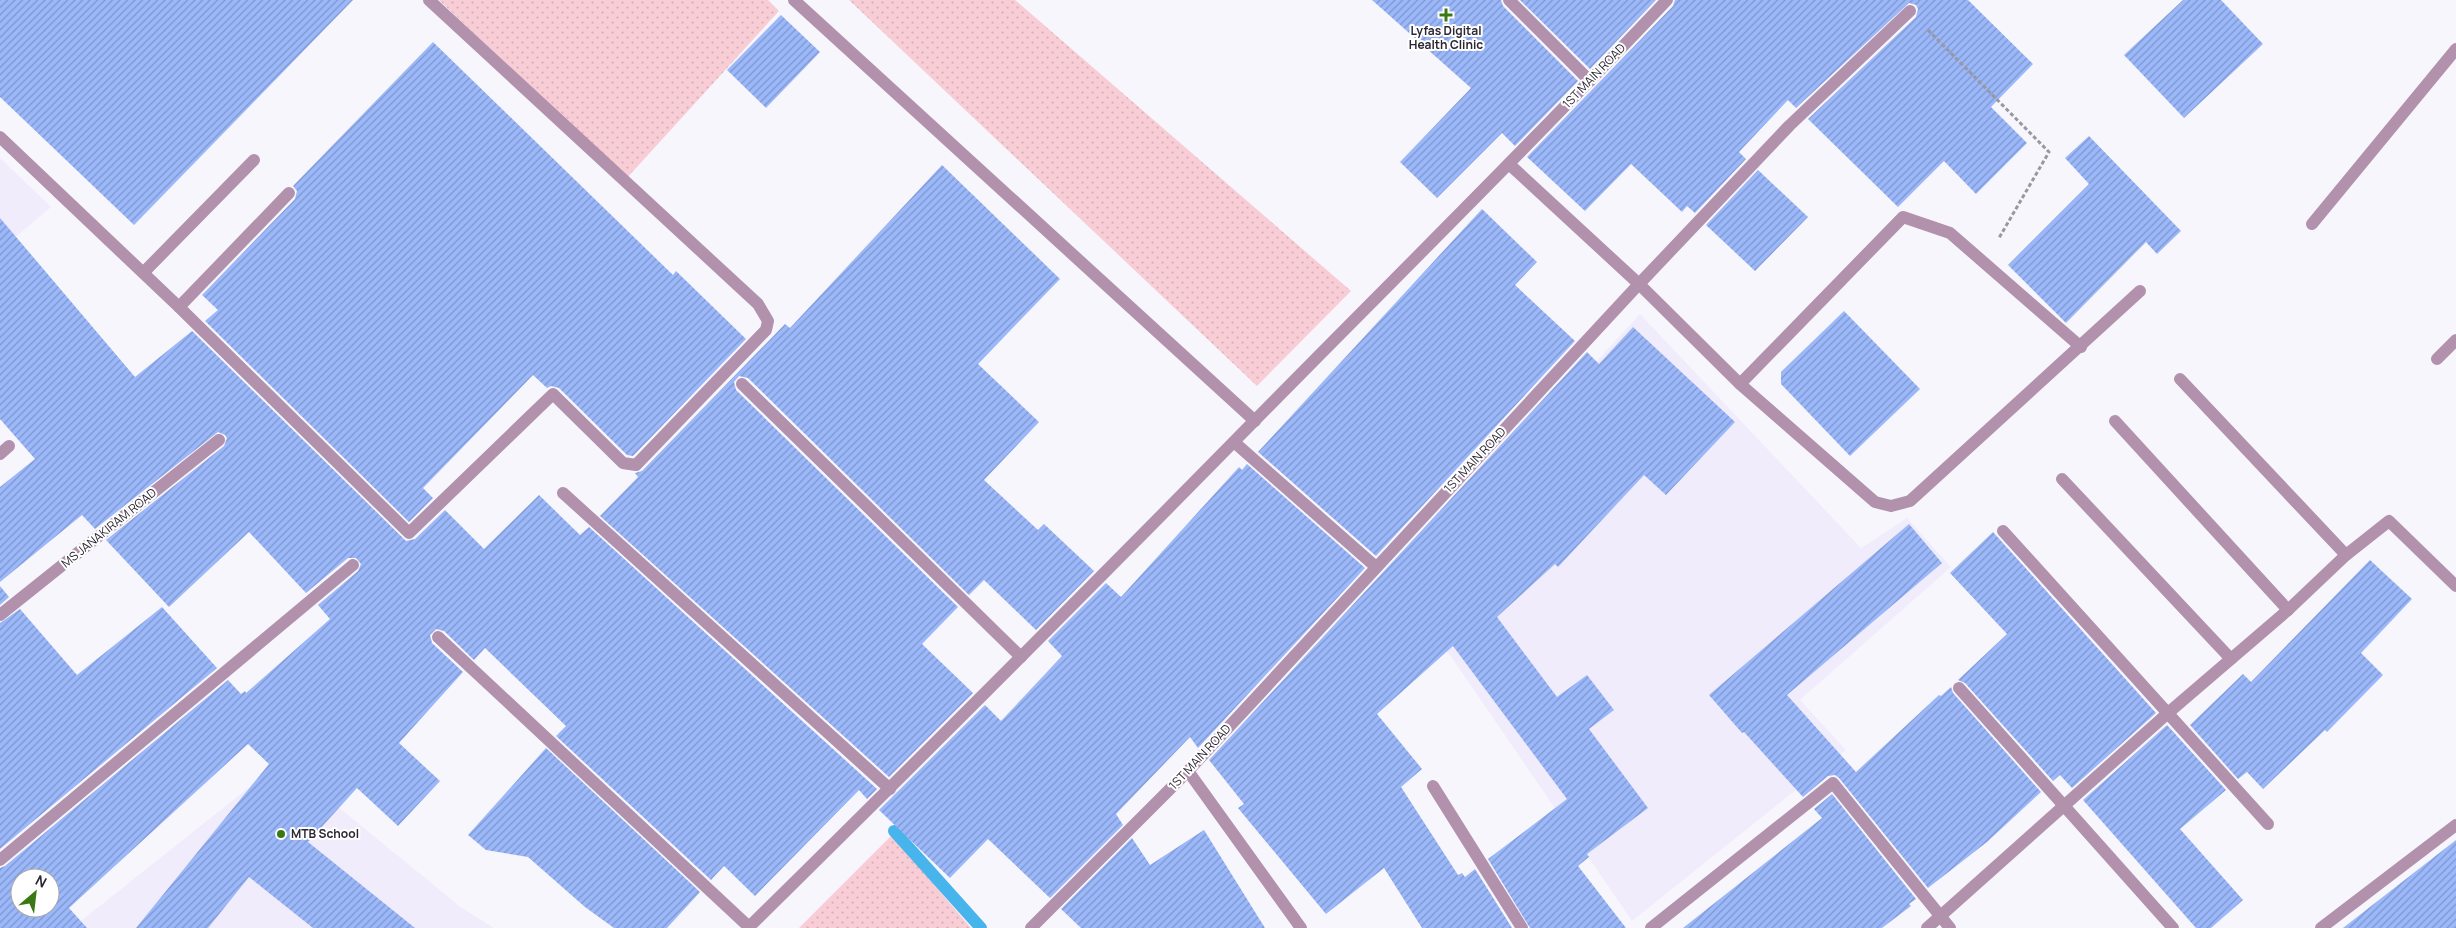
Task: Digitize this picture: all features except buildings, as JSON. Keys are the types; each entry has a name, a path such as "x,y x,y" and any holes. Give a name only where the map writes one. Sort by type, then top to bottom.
{"street":[{"path":"0,137 144,272 409,533 553,394 623,462 636,465 766,330 768,321 758,304 429,0"},
{"path":"794,0 1255,421"},
{"path":"1509,0 1590,81"},
{"name":"1ST MAIN ROAD","path":"438,637 748,927 890,789 1255,421 1509,164 1667,0"},
{"name":"1ST MAIN ROAD","path":"1030,928 1188,771 1639,284 1789,126 1910,12"},
{"path":"2312,224 2456,49"},
{"path":"144,272 254,160"},
{"path":"1509,164 1639,284 1740,384 1875,502 1891,506 1910,501 2140,292"},
{"path":"179,307 288,193"},
{"path":"1740,384 1903,218 1950,233 2081,347"},
{"path":"2438,359 2456,340"},
{"path":"2180,379 2346,555"},
{"path":"742,384 1021,657"},
{"path":"2115,421 2288,610"},
{"name":"MS JANAKIRAM ROAD","path":"0,615 219,440"},
{"path":"1234,442 1376,567"},
{"path":"2062,479 2231,659"},
{"path":"563,493 890,789"},
{"path":"1928,928 1942,918 2168,713 2288,610 2346,555 2389,521 2456,586"},
{"path":"2003,531 2268,824"},
{"path":"0,860 352,566"},
{"path":"1959,688 2173,928"},
{"path":"1188,771 1301,928"},
{"path":"1651,928 1833,783 1950,928"},
{"path":"1433,786 1522,928"},
{"path":"2320,928 2456,825"}],"path":[{"path":"1910,12 2049,152 1985,262"}],"shaded area":[{"path":"439,0 768,0 779,11 626,179"},
{"path":"849,0 1015,0 1351,291 1257,386"},
{"path":"0,158 51,207 0,250"},
{"path":"1640,314 1861,548 1907,518 1951,567 1800,700 1846,750 1632,921 1452,658 1392,583"},
{"name":"MTB School","path":"282,761 462,908 494,928 72,928"},
{"path":"892,835 971,928 799,928"}],"waterway":[{"path":"894,831 981,928"}],"place":[{"name":"Lyfas Digital Health Clinic","path":"1446,15"},
{"name":"MTB School","path":"281,834"}]}
